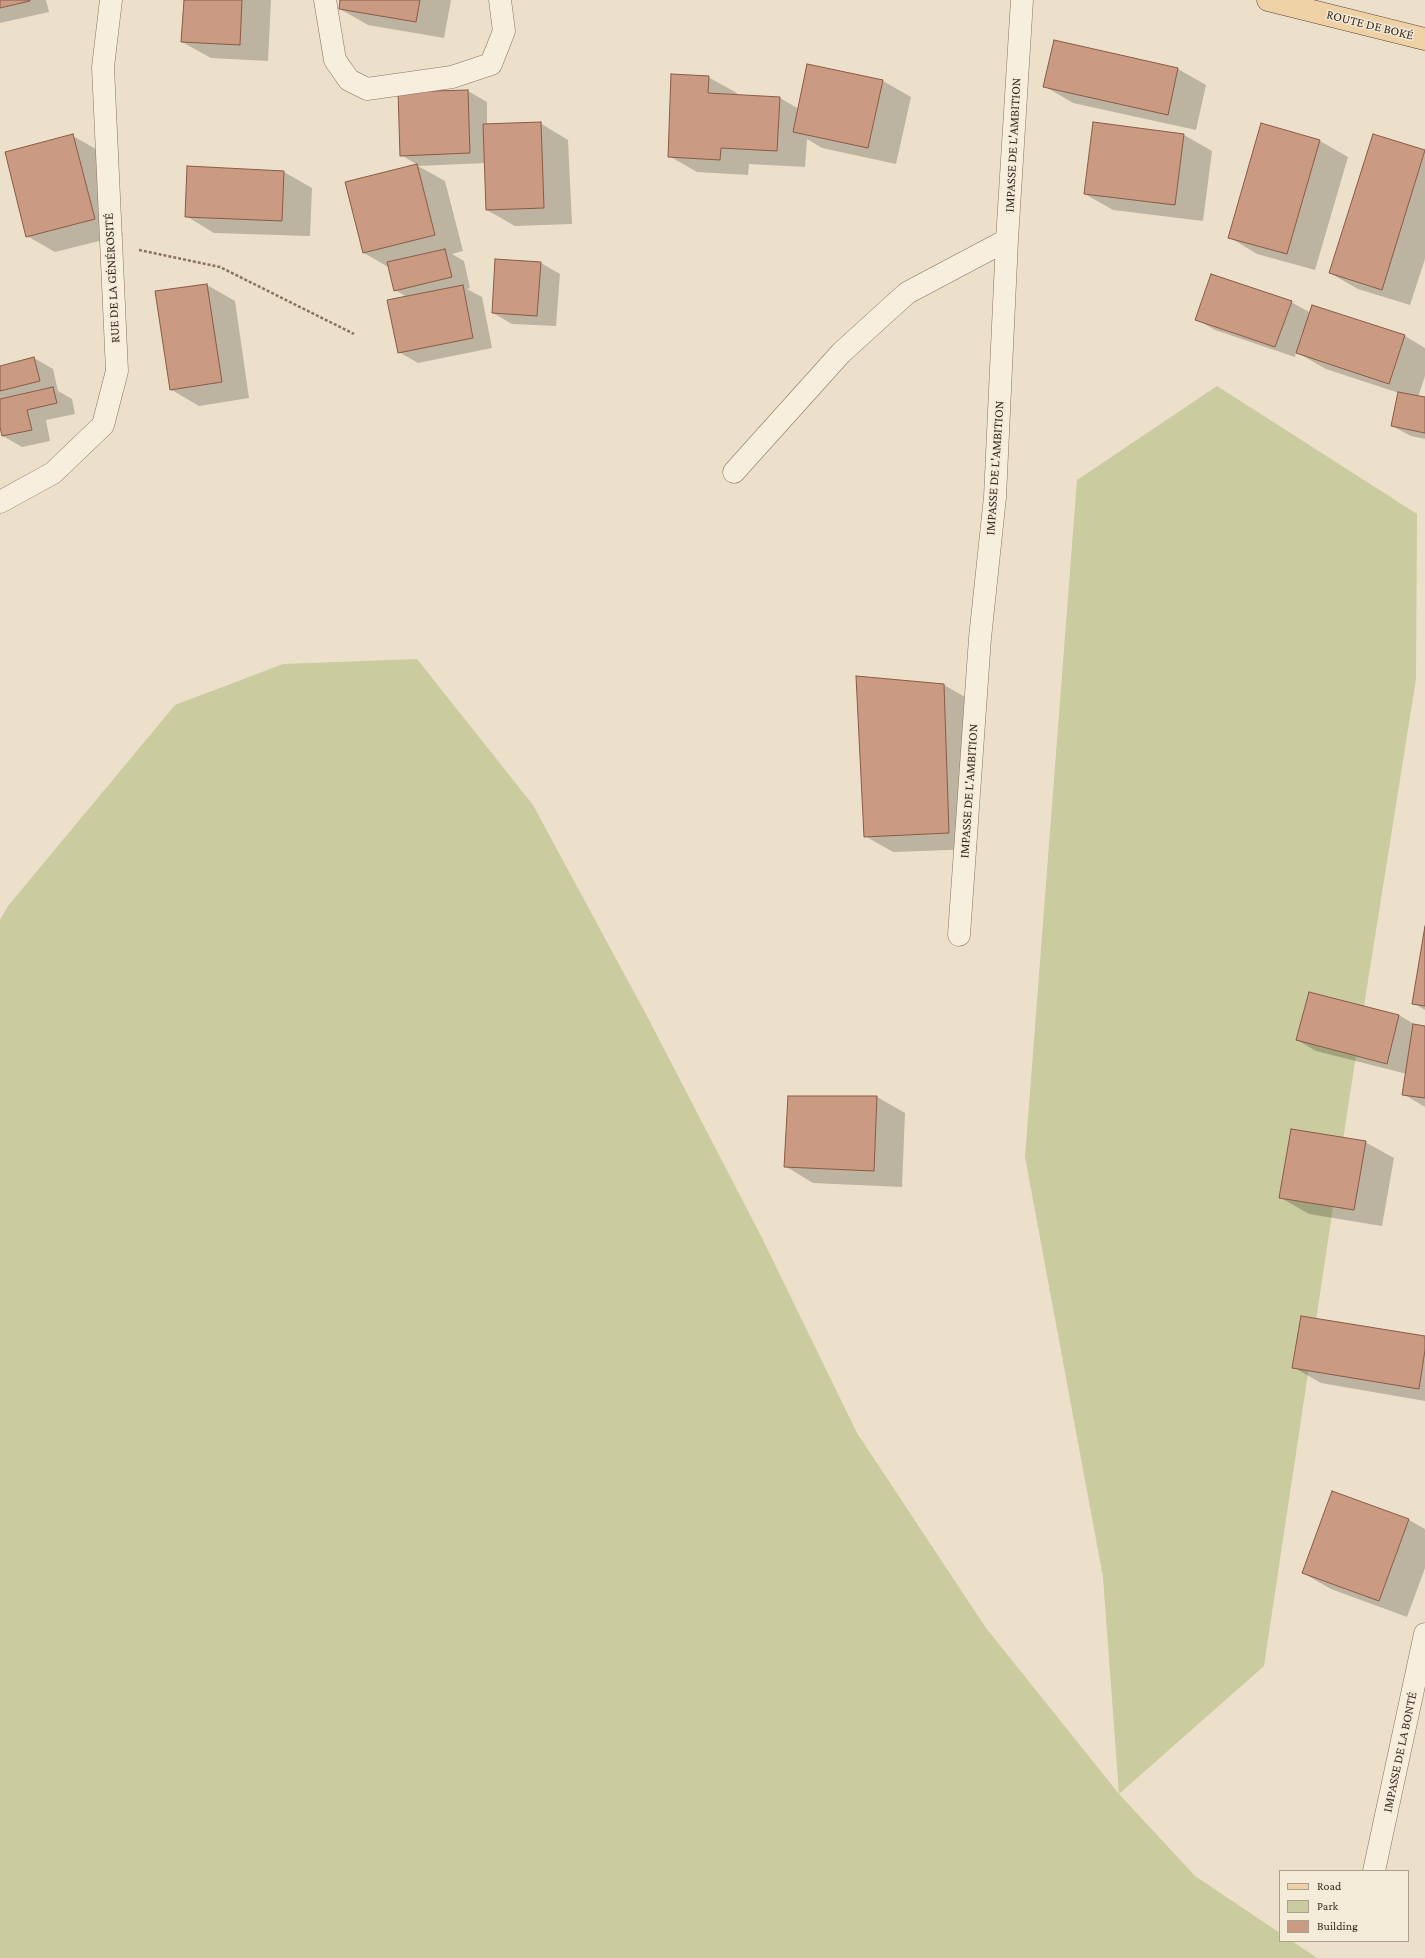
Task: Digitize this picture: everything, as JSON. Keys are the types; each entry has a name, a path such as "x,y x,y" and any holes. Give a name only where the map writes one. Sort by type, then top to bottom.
{"main road":[{"name":"ROUTE DE BOKÉ","path":"1268,0 1425,39"}],"street":[{"name":"RUE DE LA GÉNÉROSITÉ","path":"0,502 53,473 103,425 117,370 103,67 111,0"},
{"path":"325,0 335,60 349,80 367,89 452,77 491,64 504,31 500,0"},
{"name":"IMPASSE DE L'AMBITION","path":"959,935 980,638 995,497 1007,240 1022,0"},
{"path":"734,472 841,354 907,293 1007,240"},
{"name":"IMPASSE DE LA BONTÉ","path":"1374,1870 1425,1634"}],"path":[{"path":"111,244 220,267 354,334"}],"green space":[{"path":"1217,386 1417,514 1416,679 1350,1094 1264,1666 1119,1794 1103,1577 1025,1157 1077,480"},
{"path":"417,659 533,805 648,1018 762,1238 857,1433 986,1628 1119,1794 1195,1876 1279,1932 1279,1942 1293,1942 1317,1958 0,1958 0,920 8,906 175,705 283,664"}],"building":[{"path":"0,0 30,0 30,1 0,8"},
{"path":"184,0 242,0 240,45 181,42"},
{"path":"340,0 420,0 416,22 339,9"},
{"path":"1054,40 1178,68 1168,115 1043,87"},
{"path":"807,64 883,80 868,148 793,132"},
{"path":"671,74 709,76 708,93 780,97 777,151 721,148 720,160 668,157"},
{"path":"468,90 470,153 400,156 398,92"},
{"path":"541,122 544,208 486,210 483,124"},
{"path":"1093,122 1184,134 1175,205 1084,194"},
{"path":"1261,123 1320,140 1287,254 1228,238"},
{"path":"73,134 95,219 26,237 5,152"},
{"path":"1373,134 1425,150 1382,290 1329,273"},
{"path":"417,164 435,235 363,253 345,182"},
{"path":"187,166 284,171 282,221 185,217"},
{"path":"445,249 452,277 394,291 387,262"},
{"path":"495,259 541,262 537,316 492,313"},
{"path":"1211,274 1292,301 1275,347 1195,320"},
{"path":"207,284 222,382 170,390 155,291"},
{"path":"463,285 473,338 398,353 387,300"},
{"path":"1312,305 1405,335 1389,384 1296,353"},
{"path":"34,357 40,381 0,391 0,366"},
{"path":"53,387 57,403 27,410 32,430 2,436 0,427 0,399"},
{"path":"1398,392 1425,397 1425,433 1391,426"},
{"path":"856,676 944,684 949,833 864,837"},
{"path":"1425,926 1425,1006 1412,1004"},
{"path":"1309,992 1399,1015 1387,1064 1296,1040"},
{"path":"1413,1024 1425,1026 1425,1098 1402,1095"},
{"path":"788,1096 877,1096 874,1171 784,1167"},
{"path":"1291,1129 1366,1141 1354,1210 1279,1198"},
{"path":"1301,1316 1425,1336 1425,1350 1419,1389 1292,1368"},
{"path":"1332,1491 1409,1519 1379,1601 1302,1573"}]}
